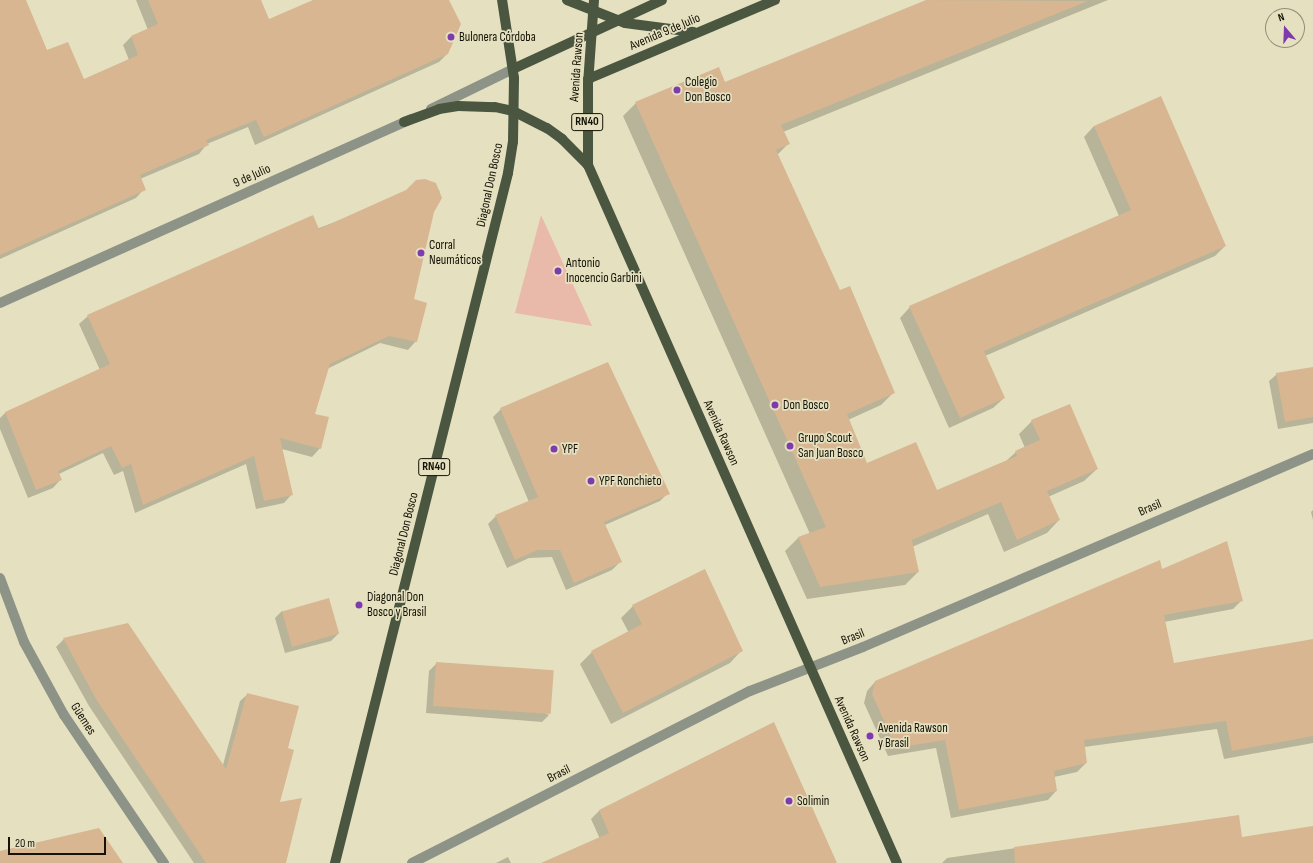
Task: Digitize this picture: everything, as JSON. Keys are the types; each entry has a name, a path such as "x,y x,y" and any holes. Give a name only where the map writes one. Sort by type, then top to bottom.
{"main road":[{"name":"RN40","path":"502,0 513,69"},
{"path":"567,0 593,12 616,20 648,28 696,32"},
{"name":"Avenida Rawson","path":"594,0 588,79 588,165 897,863"},
{"path":"513,69 592,31 662,0"},
{"name":"Avenida 9 de Julio","path":"588,79 696,32 775,0"},
{"name":"Diagonal Don Bosco","path":"335,863 508,173 514,112 513,69"},
{"path":"404,122 439,109 458,106 495,107 514,112 552,131 588,165"}],"street":[{"name":"9 de Julio","path":"0,303 404,122 513,69"},
{"name":"Brasil","path":"412,863 750,691 810,668 1313,454"},
{"name":"Güemes","path":"0,578 24,642 64,715 164,863"}],"shaded area":[{"path":"541,215 592,326 515,313"}],"building":[{"path":"0,0 26,0 47,50 68,42 84,79 138,55 131,36 158,24 148,0 261,0 269,19 313,0 449,0 461,24 448,54 264,137 256,120 206,140 209,145 140,175 146,190 0,255"},
{"path":"926,0 1088,1 781,125 790,144 776,150 840,290 850,286 895,393 847,414 867,463 916,442 937,490 1017,456 1015,451 1040,440 1031,420 1070,404 1098,469 1047,491 1060,520 1017,540 1001,502 912,540 919,572 820,587 798,537 826,527 635,102 719,67 725,82"},
{"path":"1161,96 1226,246 984,351 1005,398 960,418 909,306 1131,210 1094,126"},
{"path":"425,179 436,183 442,198 434,212 414,299 427,303 417,342 389,336 330,364 315,414 329,417 321,449 280,438 293,495 264,501 254,456 143,505 131,464 122,468 111,446 58,471 62,480 36,490 5,412 110,364 87,315 313,215 319,229 406,190 416,180"},
{"path":"608,362 670,494 604,522 622,562 574,583 560,550 538,550 515,560 495,515 538,497 500,408"},
{"path":"1313,367 1313,417 1285,422 1276,373"},
{"path":"1227,541 1243,601 1164,615 1174,663 1313,639 1313,736 1232,751 1226,721 1084,740 1087,763 1054,771 1057,791 959,810 945,740 896,748 872,694 875,681 1160,560 1162,569"},
{"path":"705,569 743,651 623,713 591,651 642,624 632,605"},
{"path":"329,598 339,634 292,647 282,612"},
{"path":"128,623 226,769 247,693 299,706 288,748 294,750 280,802 302,798 286,863 206,863 96,699 63,638"},
{"path":"436,662 554,670 551,714 433,706"},
{"path":"774,722 837,863 541,863 609,833 599,810"},
{"path":"1239,815 1242,837 1313,826 1313,863 1015,863 1014,847"},
{"path":"99,828 123,863 0,863 0,851"}],"place":[{"name":"Bulonera Córdoba","path":"451,37"},
{"name":"Colegio Don Bosco","path":"677,90"},
{"name":"Corral Neumáticos","path":"421,253"},
{"name":"Antonio Inocencio Garbini","path":"558,271"},
{"name":"Don Bosco","path":"775,405"},
{"name":"Grupo Scout San Juan Bosco","path":"790,446"},
{"name":"YPF","path":"554,449"},
{"name":"YPF Ronchieto","path":"591,481"},
{"name":"Diagonal Don Bosco y Brasil","path":"359,605"},
{"name":"Avenida Rawson y Brasil","path":"870,736"},
{"name":"Solimin","path":"789,801"}]}
